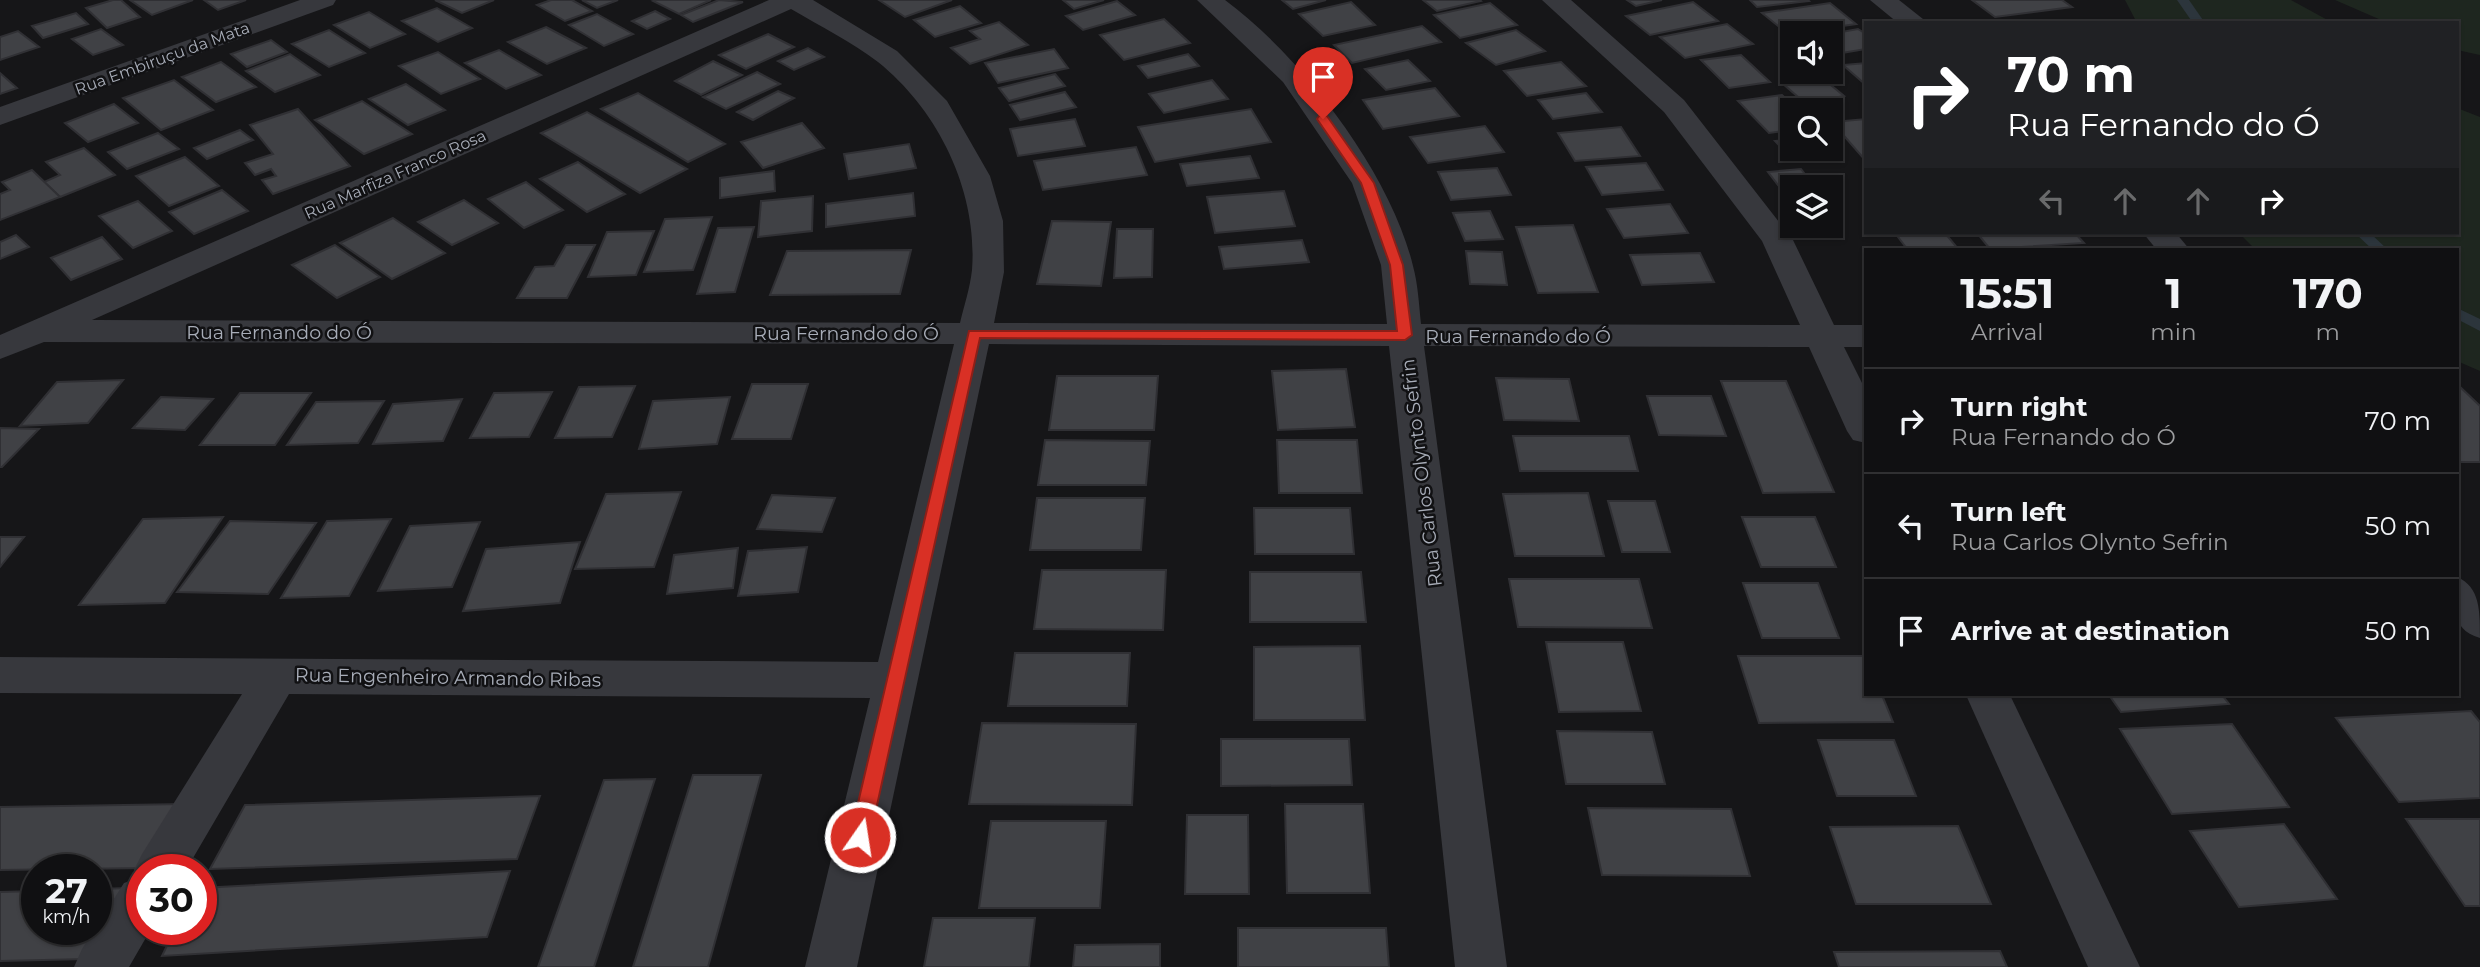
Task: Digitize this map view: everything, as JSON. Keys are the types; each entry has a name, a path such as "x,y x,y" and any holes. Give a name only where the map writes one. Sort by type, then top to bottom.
{"street":[{"name":"Rua Embiruçu da Mata","path":"0,117 324,0"},
{"name":"Rua Marfiza Franco Rosa","path":"0,348 790,0"},
{"path":"795,0 888,57 937,107 975,176 988,220 988,272 831,967"},
{"name":"Rua Carlos Olynto Sefrin","path":"1209,0 1229,15 1293,76 1367,183 1397,265 1481,967"},
{"path":"1554,0 1569,9 1674,106 1777,240 1864,427"},
{"path":"1882,0 1912,21"},
{"name":"Rua Fernando do Ó","path":"37,331 1864,336"},
{"path":"2459,596 2480,622"},
{"name":"Rua Engenheiro Armando Ribas","path":"0,675 895,680"},
{"path":"169,854 277,675"},
{"path":"1988,696 2114,967"},
{"path":"100,967 126,925"}],"shaded area":[{"path":"2125,0 2291,0 2329,21 2136,21"},
{"path":"2335,0 2480,0 2480,55 2459,50 2459,21 2383,21"},
{"path":"2459,109 2480,117 2480,371 2459,362 2459,248 2254,248 2241,235 2459,235"}],"building":[{"path":"121,0 140,17 107,28 86,8"},
{"path":"130,0 193,0 152,15"},
{"path":"204,0 246,0 218,10"},
{"path":"435,0 494,0 462,13"},
{"path":"551,0 572,0 592,11 565,21 537,5"},
{"path":"582,0 618,0 597,8"},
{"path":"711,0 679,14 653,1"},
{"path":"719,0 743,2 693,22 681,15"},
{"path":"879,0 952,0 905,17"},
{"path":"1063,0 1104,0 1074,9"},
{"path":"1282,0 1326,0 1293,9"},
{"path":"1423,0 1480,0 1481,1 1437,11"},
{"path":"1627,0 1662,0 1636,6"},
{"path":"1750,0 1808,0 1809,1 1757,7"},
{"path":"1972,0 2062,0 2072,7 1995,17"},
{"path":"1117,1 1135,15 1083,30 1066,16"},
{"path":"1351,2 1375,25 1323,36 1299,14"},
{"path":"1693,2 1718,21 1650,35 1626,16"},
{"path":"1490,3 1517,25 1460,38 1434,15"},
{"path":"1830,3 1856,24 1843,26 1843,21 1780,21 1780,28 1762,13"},
{"path":"960,6 981,23 935,37 914,20"},
{"path":"437,8 472,28 438,42 402,21"},
{"path":"655,11 670,19 647,29 632,21"},
{"path":"369,12 405,34 370,48 334,25"},
{"path":"76,13 88,24 43,38 32,26"},
{"path":"597,14 633,34 604,46 569,25"},
{"path":"1164,19 1190,43 1124,60 1100,35"},
{"path":"999,22 1028,45 970,64 951,48 980,39 970,31"},
{"path":"1727,24 1753,44 1685,58 1660,37"},
{"path":"1422,26 1441,42 1352,63 1334,45"},
{"path":"546,27 586,48 547,64 508,42"},
{"path":"101,29 123,45 93,55 72,39"},
{"path":"1858,29 1864,33 1864,49 1843,53 1843,32"},
{"path":"329,30 365,53 329,67 292,44"},
{"path":"1516,30 1545,51 1496,65 1466,43"},
{"path":"18,31 39,47 0,60 0,37"},
{"path":"768,34 794,47 746,69 719,55"},
{"path":"271,40 287,52 247,67 231,54"},
{"path":"808,48 824,57 794,70 778,61"},
{"path":"1054,49 1068,68 998,83 985,63"},
{"path":"499,50 541,75 506,89 465,63"},
{"path":"438,52 480,79 441,94 399,66"},
{"path":"290,54 320,75 275,92 246,71"},
{"path":"1188,54 1199,66 1148,78 1138,66"},
{"path":"1741,55 1770,82 1729,88 1701,60"},
{"path":"1408,60 1430,81 1386,90 1365,69"},
{"path":"713,61 742,75 701,95 675,81"},
{"path":"221,62 256,87 216,102 182,77"},
{"path":"1561,62 1586,86 1527,96 1504,71"},
{"path":"1864,63 1864,83 1843,65"},
{"path":"757,72 780,84 726,109 703,97"},
{"path":"0,73 17,88 0,94"},
{"path":"1055,74 1065,86 1009,101 999,88"},
{"path":"174,80 213,110 161,130 123,98"},
{"path":"1212,80 1228,99 1164,113 1149,94"},
{"path":"406,84 445,110 408,125 369,99"},
{"path":"1783,84 1830,84 1844,96 1833,98 1799,98"},
{"path":"1435,88 1459,116 1383,129 1363,100"},
{"path":"778,91 794,98 753,120 737,112"},
{"path":"1065,92 1076,107 1020,120 1010,105"},
{"path":"638,93 725,144 688,162 601,109"},
{"path":"1586,93 1602,112 1553,119 1538,100"},
{"path":"1782,95 1785,98 1780,98 1780,132 1769,133 1738,101"},
{"path":"362,101 412,134 364,154 315,120"},
{"path":"114,104 138,123 88,142 65,123"},
{"path":"298,109 350,166 273,194 262,180 276,176 271,169 255,175 245,163 273,154 250,125"},
{"path":"1251,109 1271,142 1155,162 1138,127"},
{"path":"587,112 687,169 640,193 541,133"},
{"path":"1075,119 1085,146 1018,156 1010,129"},
{"path":"1864,119 1864,159 1843,135 1843,121"},
{"path":"802,123 824,148 763,168 741,142"},
{"path":"1485,126 1504,152 1428,163 1410,137"},
{"path":"1621,127 1640,156 1575,161 1558,133"},
{"path":"240,130 253,140 207,159 194,148"},
{"path":"158,133 179,149 127,169 108,152"},
{"path":"909,144 916,168 849,179 844,154"},
{"path":"1136,147 1147,175 1043,190 1034,161"},
{"path":"84,148 115,175 60,197 44,182 60,175 46,162"},
{"path":"1250,156 1259,178 1187,186 1180,164"},
{"path":"185,157 219,186 169,206 136,176"},
{"path":"578,162 625,194 587,212 540,179"},
{"path":"1646,163 1663,190 1602,195 1586,167"},
{"path":"1497,168 1511,195 1451,200 1438,172"},
{"path":"1801,169 1806,175 1780,175 1780,188 1768,172"},
{"path":"32,170 60,197 0,220 0,194 10,190 2,182"},
{"path":"774,171 775,191 720,198 720,178"},
{"path":"526,182 563,210 524,228 488,199"},
{"path":"222,190 248,211 194,234 169,212"},
{"path":"1284,191 1295,226 1215,233 1207,197"},
{"path":"913,193 915,216 826,227 826,204"},
{"path":"813,196 812,231 758,237 761,201"},
{"path":"464,200 498,223 452,245 418,222"},
{"path":"138,201 172,231 133,248 99,216"},
{"path":"1670,204 1688,233 1624,238 1607,209"},
{"path":"1490,211 1503,239 1465,241 1453,213"},
{"path":"712,217 693,270 644,272 665,219"},
{"path":"393,218 445,253 392,279 340,243"},
{"path":"1052,221 1111,222 1101,286 1037,284"},
{"path":"1573,225 1598,292 1538,293 1516,227"},
{"path":"754,227 735,292 697,294 718,228"},
{"path":"1117,229 1153,229 1152,277 1114,278"},
{"path":"654,231 636,275 588,277 607,232"},
{"path":"16,235 29,247 0,259 0,242"},
{"path":"1897,235 1947,235 1957,248 1906,248"},
{"path":"1979,235 2077,235 2084,243 2006,248 1989,248"},
{"path":"102,237 122,259 71,280 51,258"},
{"path":"1302,240 1309,262 1224,269 1219,247"},
{"path":"335,245 380,277 337,298 292,265"},
{"path":"566,245 595,245 567,298 517,298 535,267 554,266"},
{"path":"911,250 900,294 770,295 787,251"},
{"path":"1466,251 1502,252 1507,285 1470,284"},
{"path":"1700,253 1714,282 1642,285 1630,255"},
{"path":"1346,369 1355,427 1278,430 1272,371"},
{"path":"1057,376 1158,376 1154,430 1049,430"},
{"path":"1496,378 1569,379 1579,421 1504,420"},
{"path":"123,380 88,423 20,426 57,382"},
{"path":"1721,381 1786,381 1834,492 1763,493"},
{"path":"752,384 808,384 791,439 732,439"},
{"path":"635,386 612,437 555,438 579,387"},
{"path":"2459,386 2480,406 2480,462 2459,462"},
{"path":"552,392 529,437 470,438 494,393"},
{"path":"240,393 311,393 275,445 200,445"},
{"path":"1647,396 1711,396 1726,436 1659,435"},
{"path":"161,397 213,399 185,430 133,428"},
{"path":"730,397 717,444 639,449 653,401"},
{"path":"462,399 443,441 373,444 393,404"},
{"path":"384,401 358,443 287,445 316,402"},
{"path":"0,428 39,429 2,467 0,467"},
{"path":"1513,436 1629,436 1638,471 1520,471"},
{"path":"1045,440 1150,441 1146,485 1038,485"},
{"path":"1277,440 1357,440 1362,493 1279,493"},
{"path":"681,492 654,567 575,569 606,494"},
{"path":"1588,493 1604,556 1515,556 1503,494"},
{"path":"772,495 835,498 822,532 757,529"},
{"path":"1037,498 1145,498 1141,550 1030,550"},
{"path":"1608,501 1655,501 1670,552 1622,552"},
{"path":"1254,508 1350,508 1354,554 1255,554"},
{"path":"223,517 165,603 79,605 143,519"},
{"path":"1742,517 1815,517 1836,567 1761,567"},
{"path":"391,519 349,596 281,598 327,521"},
{"path":"230,521 316,523 268,594 177,592"},
{"path":"480,522 452,587 378,591 410,526"},
{"path":"0,537 24,537 0,567"},
{"path":"580,542 560,603 463,611 486,549"},
{"path":"807,547 798,592 738,596 748,551"},
{"path":"738,548 733,588 667,594 674,555"},
{"path":"1042,570 1166,570 1163,630 1034,629"},
{"path":"1250,572 1361,572 1366,622 1250,622"},
{"path":"1509,579 1639,579 1652,628 1518,627"},
{"path":"1743,583 1818,583 1839,638 1762,638"},
{"path":"1546,642 1623,642 1641,711 1559,712"},
{"path":"1360,646 1365,720 1254,720 1254,647"},
{"path":"1015,653 1130,653 1127,706 1008,706"},
{"path":"1738,656 1864,656 1864,696 1882,696 1893,722 1759,723"},
{"path":"2110,696 2223,696 2229,704 2121,712"},
{"path":"2471,711 2480,722 2480,798 2399,802 2336,718"},
{"path":"982,723 1136,724 1132,805 969,804"},
{"path":"2232,724 2289,807 2172,814 2120,729"},
{"path":"1557,731 1652,732 1665,784 1566,784"},
{"path":"1221,739 1349,739 1352,785 1221,786"},
{"path":"1818,740 1894,740 1916,796 1837,796"},
{"path":"693,775 761,775 708,967 633,967"},
{"path":"655,779 594,967 538,967 604,780"},
{"path":"540,796 517,859 217,869 217,856 245,805"},
{"path":"184,804 154,854 126,854 126,868 112,868 112,854 21,854 21,870 0,870 0,807"},
{"path":"1285,804 1363,804 1370,893 1287,893"},
{"path":"1588,808 1731,809 1750,876 1602,875"},
{"path":"1187,815 1248,815 1249,894 1185,894"},
{"path":"2406,819 2480,819 2480,906 2465,906"},
{"path":"991,821 1106,821 1100,908 979,908"},
{"path":"2284,824 2337,899 2239,907 2190,831"},
{"path":"1958,826 1991,904 1856,904 1830,827"},
{"path":"510,871 487,937 162,956 167,945 217,945 217,887"},
{"path":"126,888 126,893 112,917 112,889"},
{"path":"21,891 21,945 95,945 87,959 0,961 0,892"},
{"path":"933,918 1035,918 1029,967 924,967"},
{"path":"1238,928 1386,928 1389,967 1238,967"},
{"path":"1160,944 1160,967 1073,967 1075,945"},
{"path":"2000,951 2007,967 1839,967 1834,952"}],"waterway":[{"path":"2183,0 2198,21"},
{"path":"2364,235 2379,248"},
{"path":"2459,314 2480,326"}],"route":[{"path":"860,837 974,334 1405,335 1397,265 1367,183 1323,119"}]}
